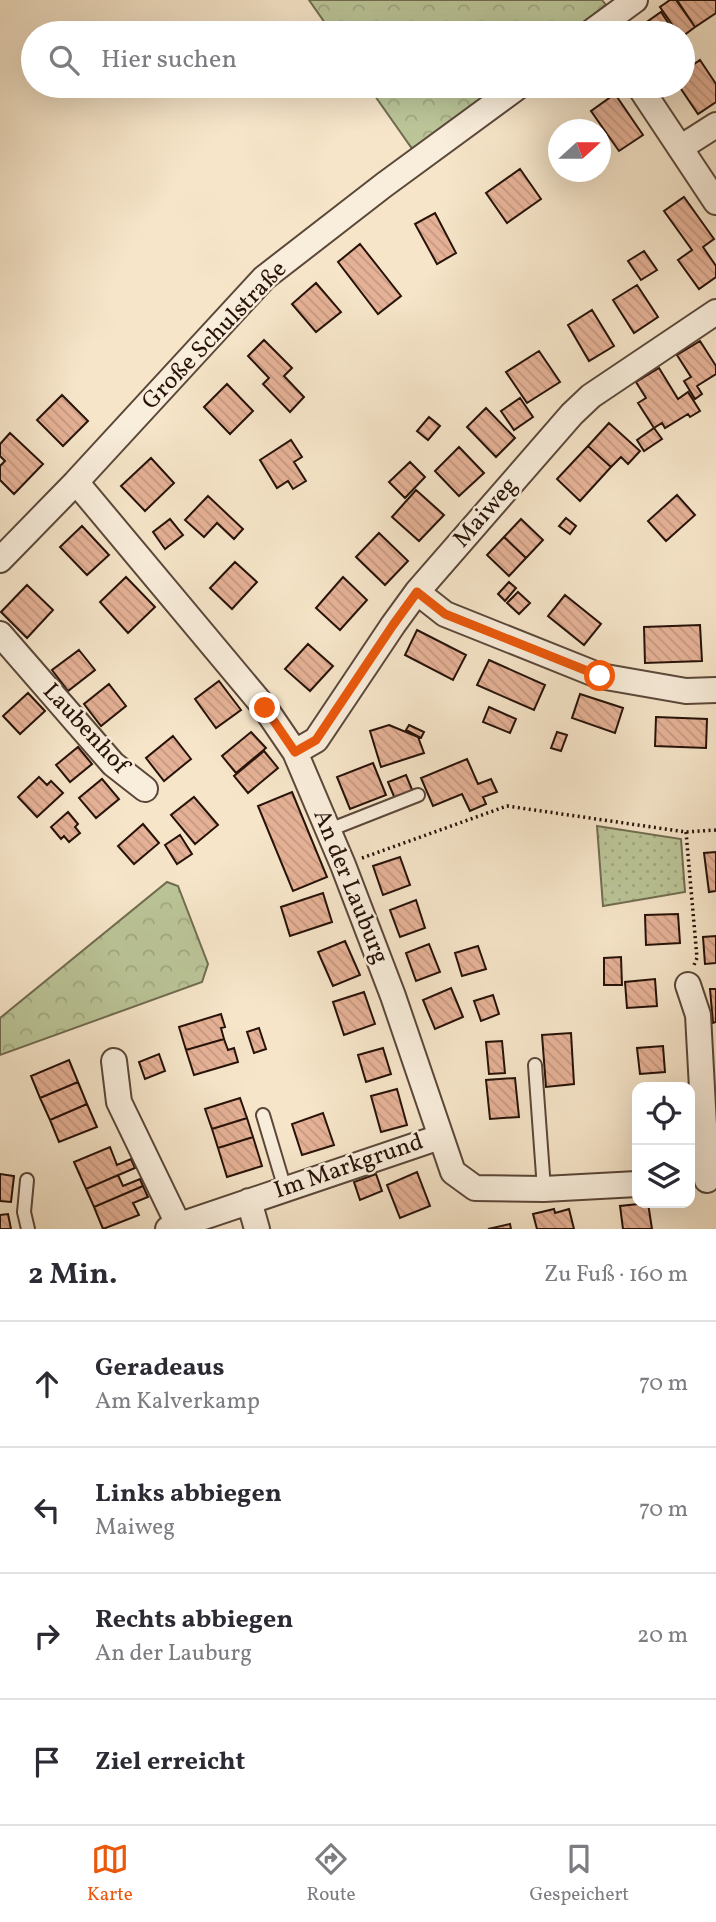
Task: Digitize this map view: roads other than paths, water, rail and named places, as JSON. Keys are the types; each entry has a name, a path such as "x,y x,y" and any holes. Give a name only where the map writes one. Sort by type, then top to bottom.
{"street":[{"path":"608,21 626,3"},
{"name":"Große Schulstraße","path":"0,560 76,482 264,278 503,98"},
{"path":"647,98 716,202"},
{"path":"680,148 716,125"},
{"name":"Maiweg","path":"295,752 316,740 417,592 572,414 591,396 716,312"},
{"name":"An der Lauburg","path":"76,482 265,708 295,752 343,865 393,996 453,1172 475,1188 544,1189 632,1184"},
{"path":"417,592 445,614 600,676 685,691 716,690"},
{"name":"Laubenhof","path":"0,634 113,764 145,789"},
{"path":"688,985 698,1015 704,1180"},
{"name":"Im Markgrund","path":"114,1061 119,1102 173,1226 440,1137"},
{"path":"249,1201 257,1229"}],"lane":[{"path":"328,830 418,794"},
{"path":"535,1065 544,1189"},
{"path":"263,1115 285,1189"},
{"path":"27,1180 24,1212 28,1229"}]}
